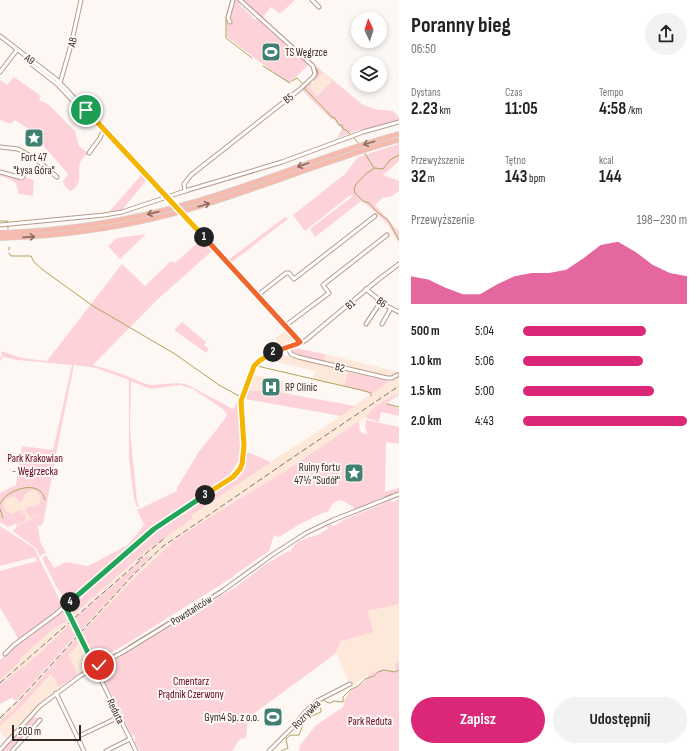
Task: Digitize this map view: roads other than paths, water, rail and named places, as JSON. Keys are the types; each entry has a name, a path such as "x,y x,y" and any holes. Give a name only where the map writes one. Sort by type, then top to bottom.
{"highway":[{"path":"0,233 81,227 161,211 210,197 399,134"},
{"path":"0,238 42,236 84,231 163,216 211,203 340,158 399,140"}],"street":[{"name":"A8","path":"60,83 81,0"},
{"path":"230,22 228,18 233,0"},
{"name":"B5","path":"185,191 184,184 191,175 299,90 315,74 311,65 240,0"},
{"path":"312,0 318,7"},
{"name":"A9","path":"0,36 60,83 93,118"},
{"path":"0,72 17,50"},
{"path":"31,60 30,62 58,84 91,120 93,118 104,129 300,342"},
{"path":"0,225 34,220 122,212 277,163 352,136 399,122"},
{"path":"89,153 100,138 104,129"},
{"path":"0,147 18,149 36,159 57,177"},
{"path":"0,172 22,178 25,172"},
{"path":"258,296 286,273 289,273 294,279 375,216"},
{"path":"285,326 329,293 323,285 387,235"},
{"name":"B1","path":"65,606 154,529 236,474 242,464 244,446 241,401 250,376 257,363 273,352 288,348 309,338 366,289 399,264"},
{"name":"B6","path":"366,289 377,298 378,302 399,312"},
{"path":"366,324 380,303"},
{"path":"382,324 391,308"},
{"name":"B2","path":"288,348 290,354 298,357 387,378 392,378 397,375"},
{"name":"Powstańców","path":"0,750 33,713 56,693 80,676 128,649 221,592 306,533 333,520 399,494"},
{"path":"5,654 14,645 65,606"},
{"name":"Reduta","path":"65,606 136,751"},
{"name":"Rozrywka","path":"269,751 317,701 350,684"},
{"path":"56,693 84,751"},
{"path":"77,737 119,717"},
{"path":"12,751 40,720"},
{"path":"106,751 130,739"}],"waterway":[{"path":"231,0 226,17 226,38 252,58"},
{"path":"242,0 263,18"},
{"path":"263,66 290,83"},
{"path":"315,67 318,73 305,87 305,89 332,117 335,118 339,125 342,125 343,129 351,135"},
{"path":"292,81 297,78 303,84"},
{"path":"353,137 359,144"},
{"path":"364,152 374,168"},
{"path":"399,155 390,160 383,169 375,168 367,173 356,184 354,189 355,193 363,201 369,203 377,212 388,220 399,240"},
{"path":"0,221 8,222"},
{"path":"9,253 11,256 31,256 34,262 43,270 93,306 175,354 219,385 241,397"},
{"path":"249,376 254,363 262,357"},
{"path":"257,366 365,391 371,393 371,396"},
{"path":"387,404 399,407"},
{"path":"0,504 9,494 23,488 30,487 37,489 42,493 45,500"},
{"path":"395,493 399,492"},
{"path":"385,497 392,494"},
{"path":"0,509 3,518"},
{"path":"241,575 263,559"},
{"path":"234,581 240,576"},
{"path":"229,584 233,581"},
{"path":"212,595 228,585"},
{"path":"128,646 210,596"},
{"path":"108,658 116,653"},
{"path":"281,751 288,748 286,740 289,736 299,735 307,715 312,716 321,712 321,709 317,704 322,700 330,703 334,701 343,702 343,697 365,679 384,670 395,672 399,670"}],"railway":[{"path":"0,718 21,698 133,575 162,547 399,386"},
{"path":"138,560 166,537"},
{"path":"0,683 143,558"}],"place":[{"name":"TS Węgrzce","path":"271,52"},
{"name":"Fort 47 \"Łysa Góra\"","path":"34,138"},
{"name":"RP Clinic","path":"271,387"},
{"name":"Ruiny fortu 47½ \"Sudół\"","path":"354,473"},
{"name":"Gym4 Sp. z o.o.","path":"273,717"}],"park label":[{"name":"Park Krakowian - Węgrzecka","path":"35,464"},
{"name":"Cmentarz Prądnik Czerwony","path":"191,687"},
{"name":"Park Reduta","path":"370,721"}]}
